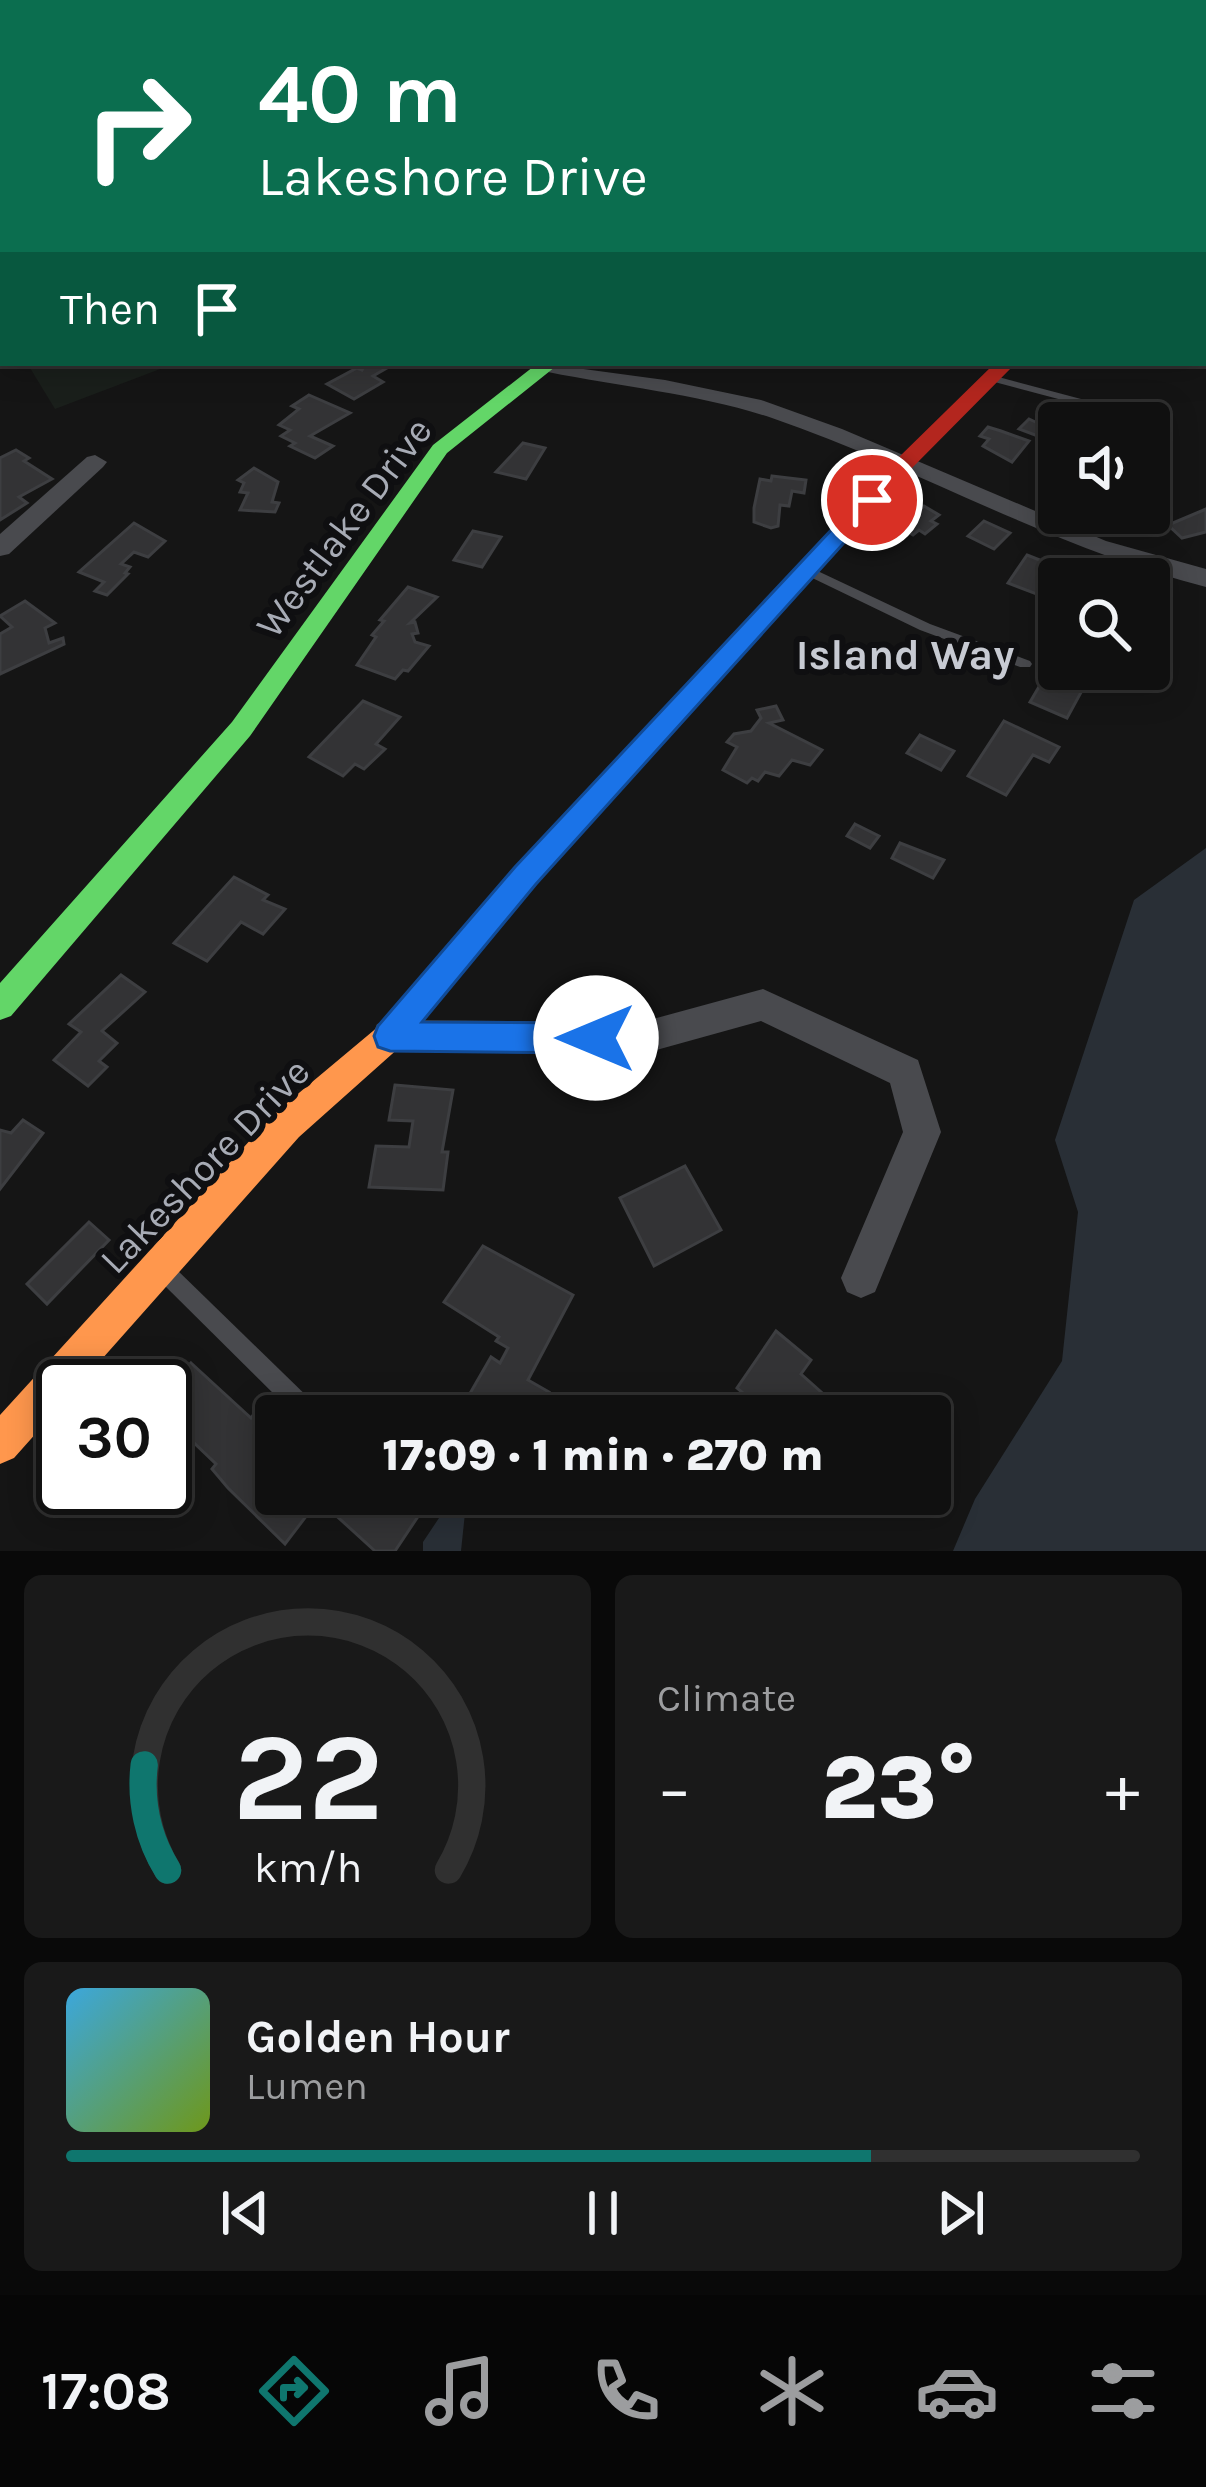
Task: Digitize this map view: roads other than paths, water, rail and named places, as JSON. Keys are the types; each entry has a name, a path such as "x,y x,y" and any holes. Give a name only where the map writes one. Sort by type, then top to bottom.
{"street":[{"name":"Westlake Drive","path":"0,1006 241,729 440,449 546,366"},
{"name":"Westlake Drive","path":"559,366 778,412 1090,544 1206,578"},
{"name":"Lakeshore Drive","path":"0,1444 287,1125 390,1036 526,875 904,464 998,370"},
{"path":"0,548 94,462"},
{"path":"390,1036 642,1038 763,1005 905,1072 922,1132 861,1278"}],"lane":[{"path":"998,370 1088,402"},
{"path":"807,570 926,627 1024,664"},
{"path":"160,1266 290,1395"}],"district":[{"name":"Island Way","path":"905,654"}]}
